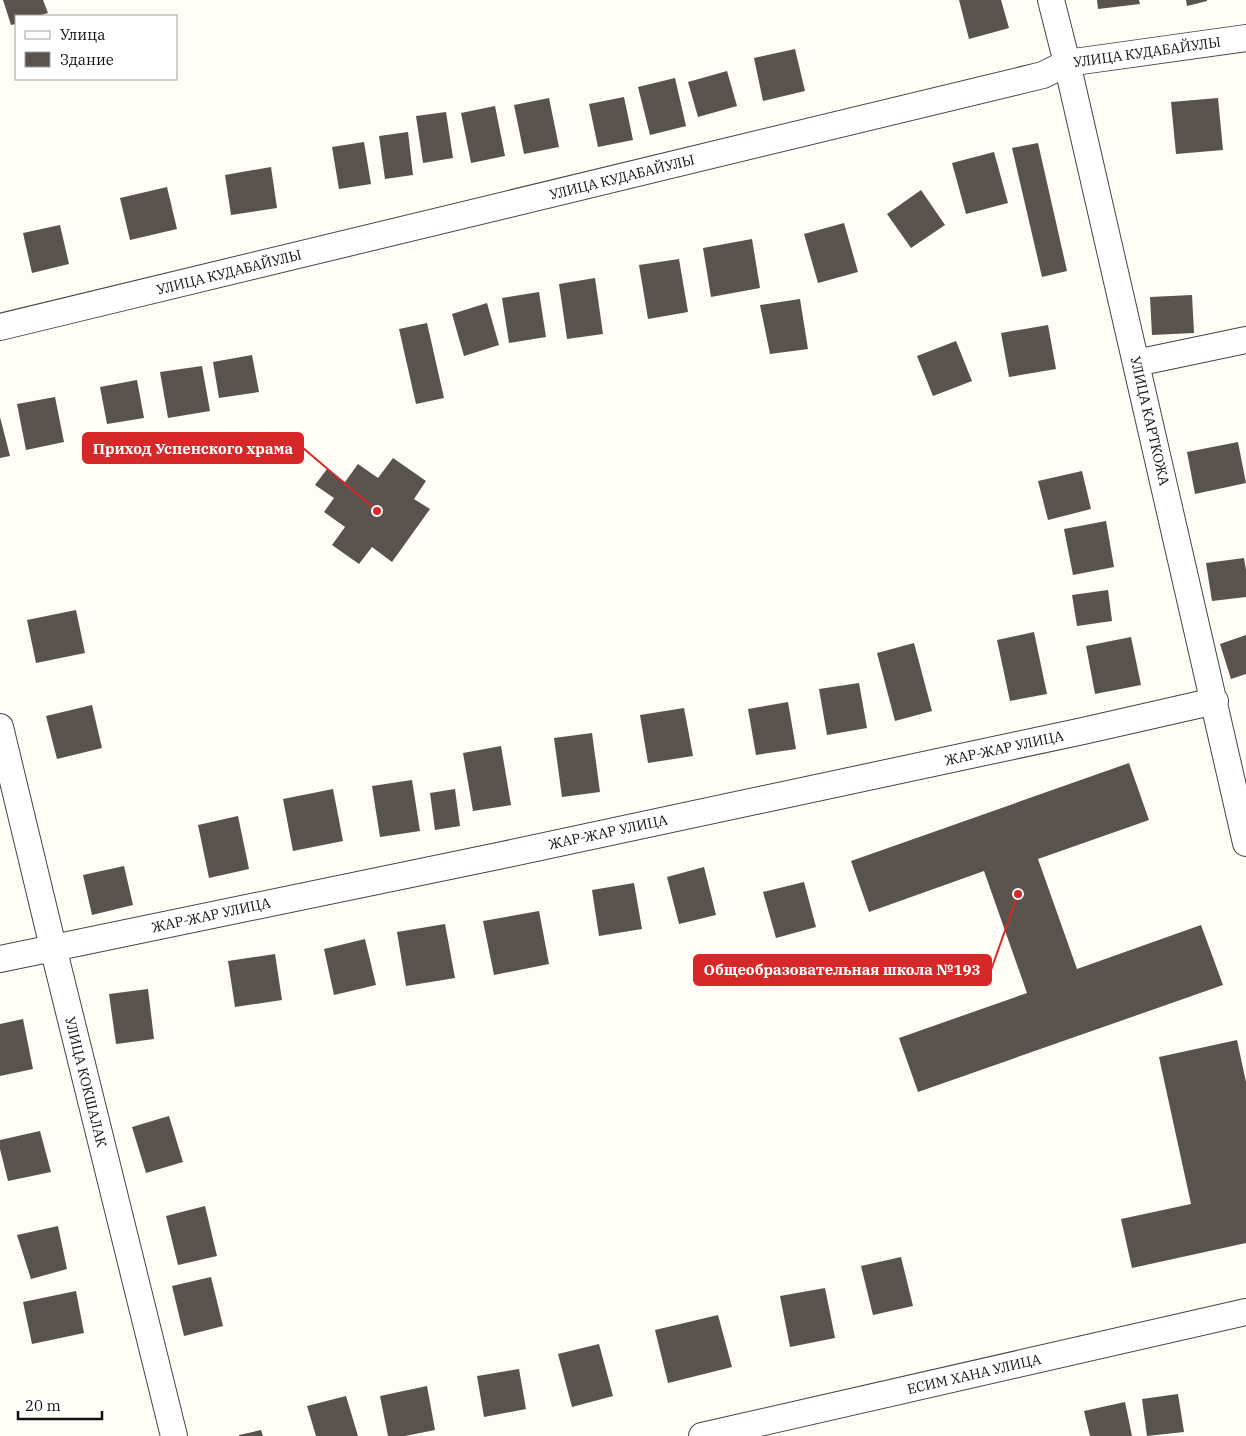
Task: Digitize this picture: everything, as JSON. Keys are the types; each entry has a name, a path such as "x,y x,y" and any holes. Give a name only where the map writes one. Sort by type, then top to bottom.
{"street":[{"name":"УЛИЦА КАРТКОЖА","path":"1051,0 1215,701 1246,843"},
{"name":"УЛИЦА КУДАБАЙУЛЫ","path":"0,327 1043,75 1067,63 1246,38"},
{"path":"1136,363 1246,340"},
{"name":"ЖАР-ЖАР УЛИЦА","path":"0,959 498,856 1215,701"},
{"name":"УЛИЦА КОКШАЛАК","path":"0,727 52,947 174,1436"},
{"name":"ЕСИМ ХАНА УЛИЦА","path":"702,1436 1246,1312"}],"building":[{"path":"3,0 43,0 48,13 41,15 15,15 15,24 11,25"},
{"path":"959,0 1001,0 1009,28 969,39"},
{"path":"1097,0 1139,0 1140,4 1098,9"},
{"path":"1186,0 1207,0 1207,1 1187,6"},
{"path":"795,49 805,91 763,101 754,58"},
{"path":"727,71 737,106 698,117 688,82"},
{"path":"675,78 686,126 650,135 638,87"},
{"path":"624,97 633,140 598,147 589,104"},
{"path":"549,98 559,147 524,154 514,105"},
{"path":"1218,98 1223,150 1176,154 1171,102"},
{"path":"495,106 505,156 471,163 461,113"},
{"path":"446,112 453,158 423,163 416,116"},
{"path":"408,132 413,175 385,179 379,136"},
{"path":"364,142 371,184 339,189 332,147"},
{"path":"1038,143 1067,271 1042,277 1012,148"},
{"path":"994,152 1008,203 966,214 952,163"},
{"path":"271,167 277,208 231,215 225,175"},
{"path":"167,187 177,229 130,240 120,198"},
{"path":"921,190 945,225 911,248 887,214"},
{"path":"844,223 858,272 818,283 804,234"},
{"path":"60,225 69,264 32,273 23,233"},
{"path":"752,239 760,288 711,297 703,248"},
{"path":"679,259 688,312 648,319 639,265"},
{"path":"595,278 603,334 567,339 559,284"},
{"path":"539,292 546,337 509,343 502,298"},
{"path":"1192,295 1194,333 1152,335 1150,297"},
{"path":"800,299 808,349 770,354 760,305"},
{"path":"487,303 499,345 464,356 452,314"},
{"path":"427,323 444,398 416,404 399,329"},
{"path":"1048,325 1056,369 1009,377 1001,333"},
{"path":"956,341 972,381 933,396 917,356"},
{"path":"252,355 259,392 219,398 213,362"},
{"path":"202,366 210,411 168,418 160,372"},
{"path":"137,380 144,418 107,424 100,387"},
{"path":"55,397 64,442 26,450 17,404"},
{"path":"0,417 10,456 0,458"},
{"path":"1238,442 1246,483 1195,494 1187,452"},
{"path":"393,458 426,481 414,499 430,509 392,562 372,547 359,564 332,545 345,527 324,512 334,498 315,485 327,469 345,482 358,464 378,478"},
{"path":"1082,471 1091,509 1048,520 1038,481"},
{"path":"1106,521 1114,567 1073,575 1064,529"},
{"path":"1244,558 1246,597 1212,601 1206,563"},
{"path":"1108,590 1112,621 1077,626 1072,595"},
{"path":"76,610 85,653 36,663 27,620"},
{"path":"1034,632 1047,694 1010,701 997,640"},
{"path":"1246,635 1246,674 1231,679 1220,644"},
{"path":"1131,637 1141,685 1095,694 1086,646"},
{"path":"914,643 932,711 895,721 877,653"},
{"path":"859,683 867,728 827,735 819,689"},
{"path":"788,702 796,749 756,755 748,709"},
{"path":"92,705 102,748 57,759 46,716"},
{"path":"684,708 693,756 648,763 640,715"},
{"path":"592,733 600,792 562,797 554,738"},
{"path":"501,746 511,805 473,811 463,753"},
{"path":"1129,763 1149,820 1038,859 1077,969 1201,925 1223,985 918,1092 899,1038 1027,993 984,871 869,912 851,861"},
{"path":"412,780 420,831 380,837 372,786"},
{"path":"333,789 343,841 293,851 283,799"},
{"path":"455,789 460,826 435,830 430,793"},
{"path":"238,816 249,869 209,878 198,825"},
{"path":"124,866 133,905 92,915 83,875"},
{"path":"704,867 716,915 679,924 667,877"},
{"path":"804,882 816,927 776,938 763,892"},
{"path":"634,883 642,929 599,936 592,890"},
{"path":"539,911 549,964 494,975 483,921"},
{"path":"445,924 455,978 406,986 397,932"},
{"path":"365,939 376,985 334,995 324,949"},
{"path":"275,954 282,1000 235,1007 228,961"},
{"path":"148,989 154,1039 116,1044 109,994"},
{"path":"23,1019 33,1069 0,1076 0,1024"},
{"path":"1237,1040 1246,1082 1246,1243 1132,1268 1121,1219 1191,1204 1159,1057"},
{"path":"169,1116 183,1162 146,1173 132,1127"},
{"path":"40,1131 51,1172 8,1181 0,1149 0,1140"},
{"path":"205,1206 217,1256 178,1265 166,1216"},
{"path":"58,1226 67,1269 31,1279 17,1235"},
{"path":"901,1257 913,1306 873,1315 861,1266"},
{"path":"211,1277 223,1326 184,1336 172,1286"},
{"path":"825,1288 835,1338 790,1347 780,1296"},
{"path":"76,1291 84,1333 32,1344 23,1302"},
{"path":"718,1315 732,1367 668,1383 655,1330"},
{"path":"599,1344 613,1396 572,1407 558,1354"},
{"path":"519,1369 526,1409 484,1417 477,1376"},
{"path":"427,1386 435,1430 405,1436 388,1436 380,1396"},
{"path":"1178,1394 1184,1432 1147,1436 1142,1399"},
{"path":"346,1396 358,1436 316,1436 307,1406"},
{"path":"1125,1402 1132,1436 1090,1436 1084,1411"},
{"path":"261,1430 263,1436 239,1436 239,1435"}],"place":[{"name":"Приход Успенского храма","path":"377,511"},
{"name":"Общеобразовательная школа №193","path":"1018,894"}]}
